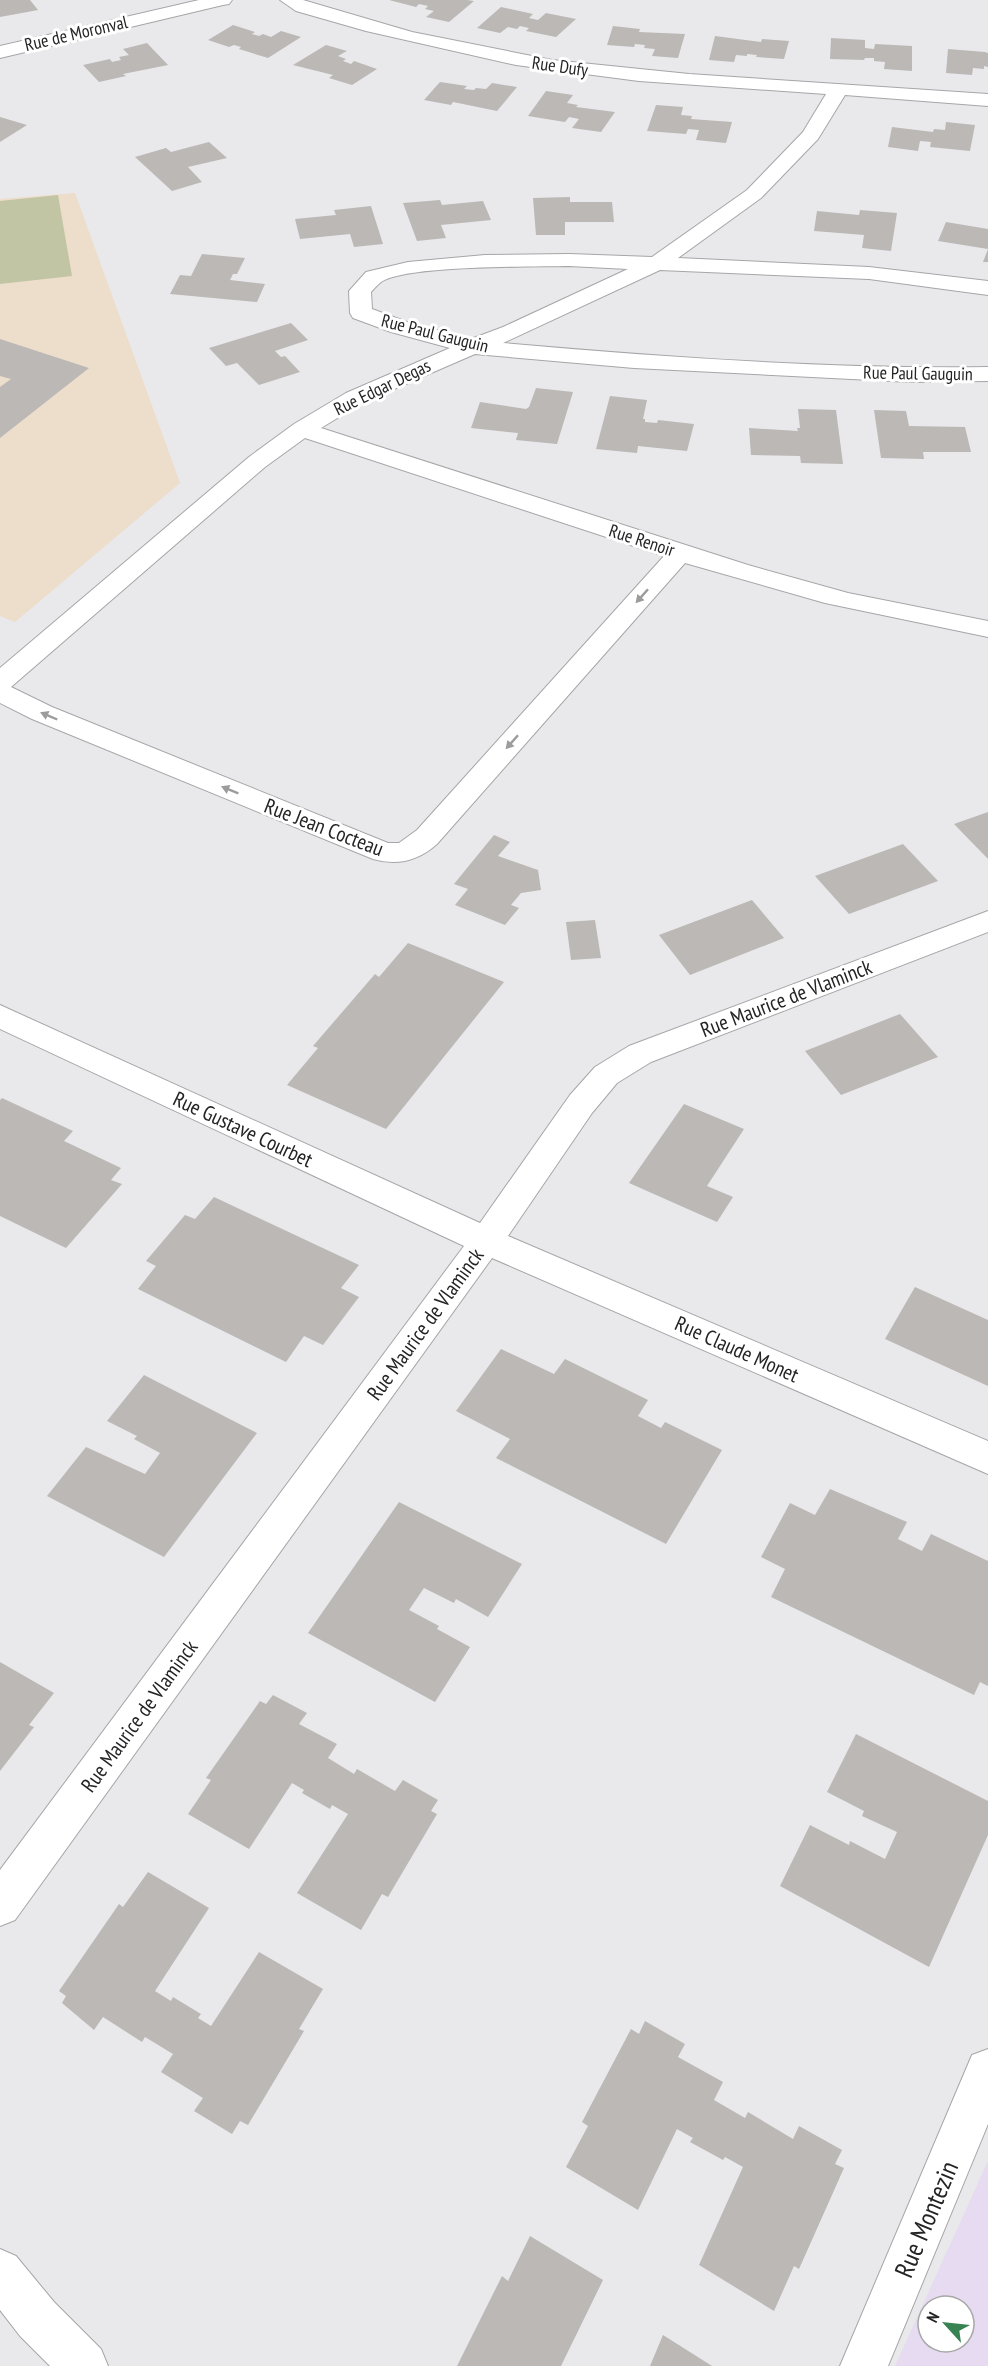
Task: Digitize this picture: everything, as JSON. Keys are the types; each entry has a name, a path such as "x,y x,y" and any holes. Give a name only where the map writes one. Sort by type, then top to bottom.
{"street":[{"name":"Rue de Moronval","path":"0,52 223,0"},
{"name":"Rue Dufy","path":"289,0 302,7 400,36 492,55 589,70 988,100"},
{"name":"Rue Edgar Degas","path":"0,682 257,462 302,429 388,382 474,347 656,264 754,194 811,135 839,89"},
{"name":"Rue Paul Gauguin","path":"988,288 869,273 569,260 474,262 408,268 374,277 360,291 361,313 399,327 474,347 634,360 911,375 988,374"},
{"name":"Rue Renoir","path":"302,429 681,552 845,600 988,629"},
{"name":"Rue Jean Cocteau","path":"0,692 42,713 382,852 401,853 417,847 427,837 681,552"},
{"name":"Rue Maurice de Vlaminck","path":"0,1905 486,1240 581,1104 606,1076 640,1054 988,921"},
{"name":"Rue Gustave Courbet","path":"0,1016 486,1240"},
{"name":"Rue Claude Monet","path":"486,1240 988,1458"},
{"name":"Rue Montezin","path":"864,2366 988,2072"},
{"path":"0,2272 37,2319 84,2366"}],"shaded area":[{"path":"75,193 180,483 15,622 0,616 0,199"},
{"path":"988,2161 988,2366 895,2366 916,2320 916,2354 976,2354 976,2294 928,2294"}],"green space":[{"path":"58,195 72,276 0,284 0,201"}],"building":[{"path":"0,0 30,0 38,10 0,17"},
{"path":"389,0 474,1 449,22 426,17 434,11 425,9 428,6 419,4 416,7"},
{"path":"501,7 533,14 529,18 538,20 546,13 576,19 556,37 526,31 529,28 520,26 517,29 508,27 500,33 477,28"},
{"path":"233,25 255,32 252,34 259,36 263,34 271,37 281,31 301,37 268,58 239,49 241,47 234,45 229,47 208,40"},
{"path":"613,26 640,29 639,32 685,34 678,58 652,56 655,49 644,48 645,45 635,44 634,47 607,45"},
{"path":"715,36 761,42 762,39 789,41 784,59 747,54 747,56 736,55 734,62 709,60"},
{"path":"831,38 865,40 865,48 874,49 875,44 912,46 912,71 884,69 885,62 874,61 874,58 830,59"},
{"path":"147,43 168,65 123,74 126,76 99,82 83,65 110,59 112,62 121,60 119,57 129,55 123,49"},
{"path":"326,45 347,51 338,56 346,59 343,61 351,64 354,61 377,69 352,85 329,78 333,75 293,65"},
{"path":"948,49 988,53 988,67 973,68 972,75 946,73"},
{"path":"440,82 467,86 464,89 474,90 476,88 486,89 492,83 517,87 497,111 453,102 451,105 424,100"},
{"path":"546,91 573,95 567,103 578,105 576,107 615,112 601,132 572,128 579,119 569,117 565,122 528,116"},
{"path":"656,105 683,107 681,115 692,116 691,119 732,122 726,143 696,140 699,130 688,129 686,134 647,131"},
{"path":"0,117 27,125 0,142"},
{"path":"946,122 975,125 970,151 930,147 931,142 920,141 918,151 888,147 892,127 933,132 934,129 945,130"},
{"path":"209,142 227,158 188,167 202,182 172,191 135,157 166,148 171,152"},
{"path":"570,197 570,202 612,202 614,222 565,222 565,235 536,235 533,198"},
{"path":"440,200 442,205 483,201 491,220 441,225 446,238 417,241 403,203"},
{"path":"371,206 383,244 354,247 350,234 300,239 295,219 336,215 334,210"},
{"path":"860,210 897,213 891,251 862,248 864,235 814,231 817,211 859,215"},
{"path":"946,222 988,229 988,249 938,241"},
{"path":"988,249 988,262 983,262"},
{"path":"202,254 245,258 237,274 233,274 230,280 265,284 257,302 170,294 180,275 191,276"},
{"path":"291,323 308,340 275,351 281,357 285,356 300,372 259,385 237,363 226,366 209,348"},
{"path":"0,339 89,368 0,438 0,387 11,379 0,376"},
{"path":"536,388 573,392 557,444 516,440 518,433 471,428 480,402 526,409 529,407"},
{"path":"610,396 647,400 643,419 645,422 657,423 658,420 694,424 687,451 638,446 637,453 596,449"},
{"path":"798,409 836,410 843,464 801,463 800,456 751,455 749,428 798,431 797,428 800,428"},
{"path":"874,410 906,411 909,426 965,427 971,452 923,452 924,459 881,458"},
{"path":"988,812 988,859 954,824"},
{"path":"494,835 510,842 498,856 538,870 541,890 521,893 511,905 519,908 505,925 455,905 468,889 454,884"},
{"path":"903,844 938,881 849,914 815,876"},
{"path":"752,900 784,938 690,975 659,935"},
{"path":"595,920 601,958 571,960 566,922"},
{"path":"408,943 504,982 386,1129 287,1085 318,1048 313,1046 375,974 379,977"},
{"path":"900,1014 938,1057 841,1095 805,1051"},
{"path":"2,1098 73,1131 64,1141 121,1168 111,1180 122,1184 66,1248 0,1216 0,1100"},
{"path":"684,1104 744,1129 707,1186 733,1197 717,1222 629,1183"},
{"path":"214,1197 359,1265 341,1288 359,1297 323,1345 304,1336 286,1362 138,1289 156,1266 146,1261 185,1215 195,1219"},
{"path":"915,1287 988,1320 988,1386 885,1339"},
{"path":"501,1349 554,1374 565,1359 648,1400 638,1416 661,1428 665,1422 722,1450 666,1544 496,1458 510,1439 456,1411"},
{"path":"144,1375 257,1433 164,1557 47,1496 86,1447 145,1474 160,1453 134,1439 137,1436 107,1421"},
{"path":"830,1489 907,1522 898,1539 922,1551 931,1534 988,1561 988,1686 980,1682 974,1695 771,1597 785,1569 761,1557 790,1503 815,1515"},
{"path":"399,1502 522,1564 488,1617 456,1599 454,1603 424,1588 409,1610 439,1626 437,1629 470,1647 435,1702 308,1633"},
{"path":"0,1662 54,1693 29,1725 34,1727 0,1771"},
{"path":"273,1695 307,1713 299,1724 337,1744 328,1758 354,1774 357,1769 395,1791 403,1780 438,1800 431,1811 437,1814 388,1897 382,1894 361,1930 297,1893 348,1814 332,1805 330,1809 302,1793 304,1790 292,1783 249,1849 188,1814 211,1780 206,1778 260,1701 266,1704"},
{"path":"856,1734 988,1801 988,1835 929,1967 780,1886 810,1825 849,1845 850,1841 885,1859 897,1832 862,1816 864,1811 827,1792"},
{"path":"148,1872 209,1908 155,1991 171,2001 173,1997 201,2014 198,2018 211,2026 259,1952 323,1989 299,2029 304,2031 248,2125 240,2121 232,2134 194,2111 203,2098 161,2072 173,2054 145,2037 142,2042 103,2017 94,2030 62,2003 66,1996 59,1991 119,1904 123,1907"},
{"path":"645,2021 685,2044 678,2057 723,2082 714,2100 745,2118 748,2112 793,2139 799,2126 842,2150 835,2164 844,2168 799,2269 794,2266 774,2311 699,2265 743,2167 725,2157 723,2160 690,2142 693,2138 677,2129 638,2210 566,2167 588,2126 582,2122 631,2029 639,2034"},
{"path":"530,2236 603,2280 561,2366 457,2366 502,2276 508,2281"},
{"path":"663,2335 712,2366 650,2366"}]}
